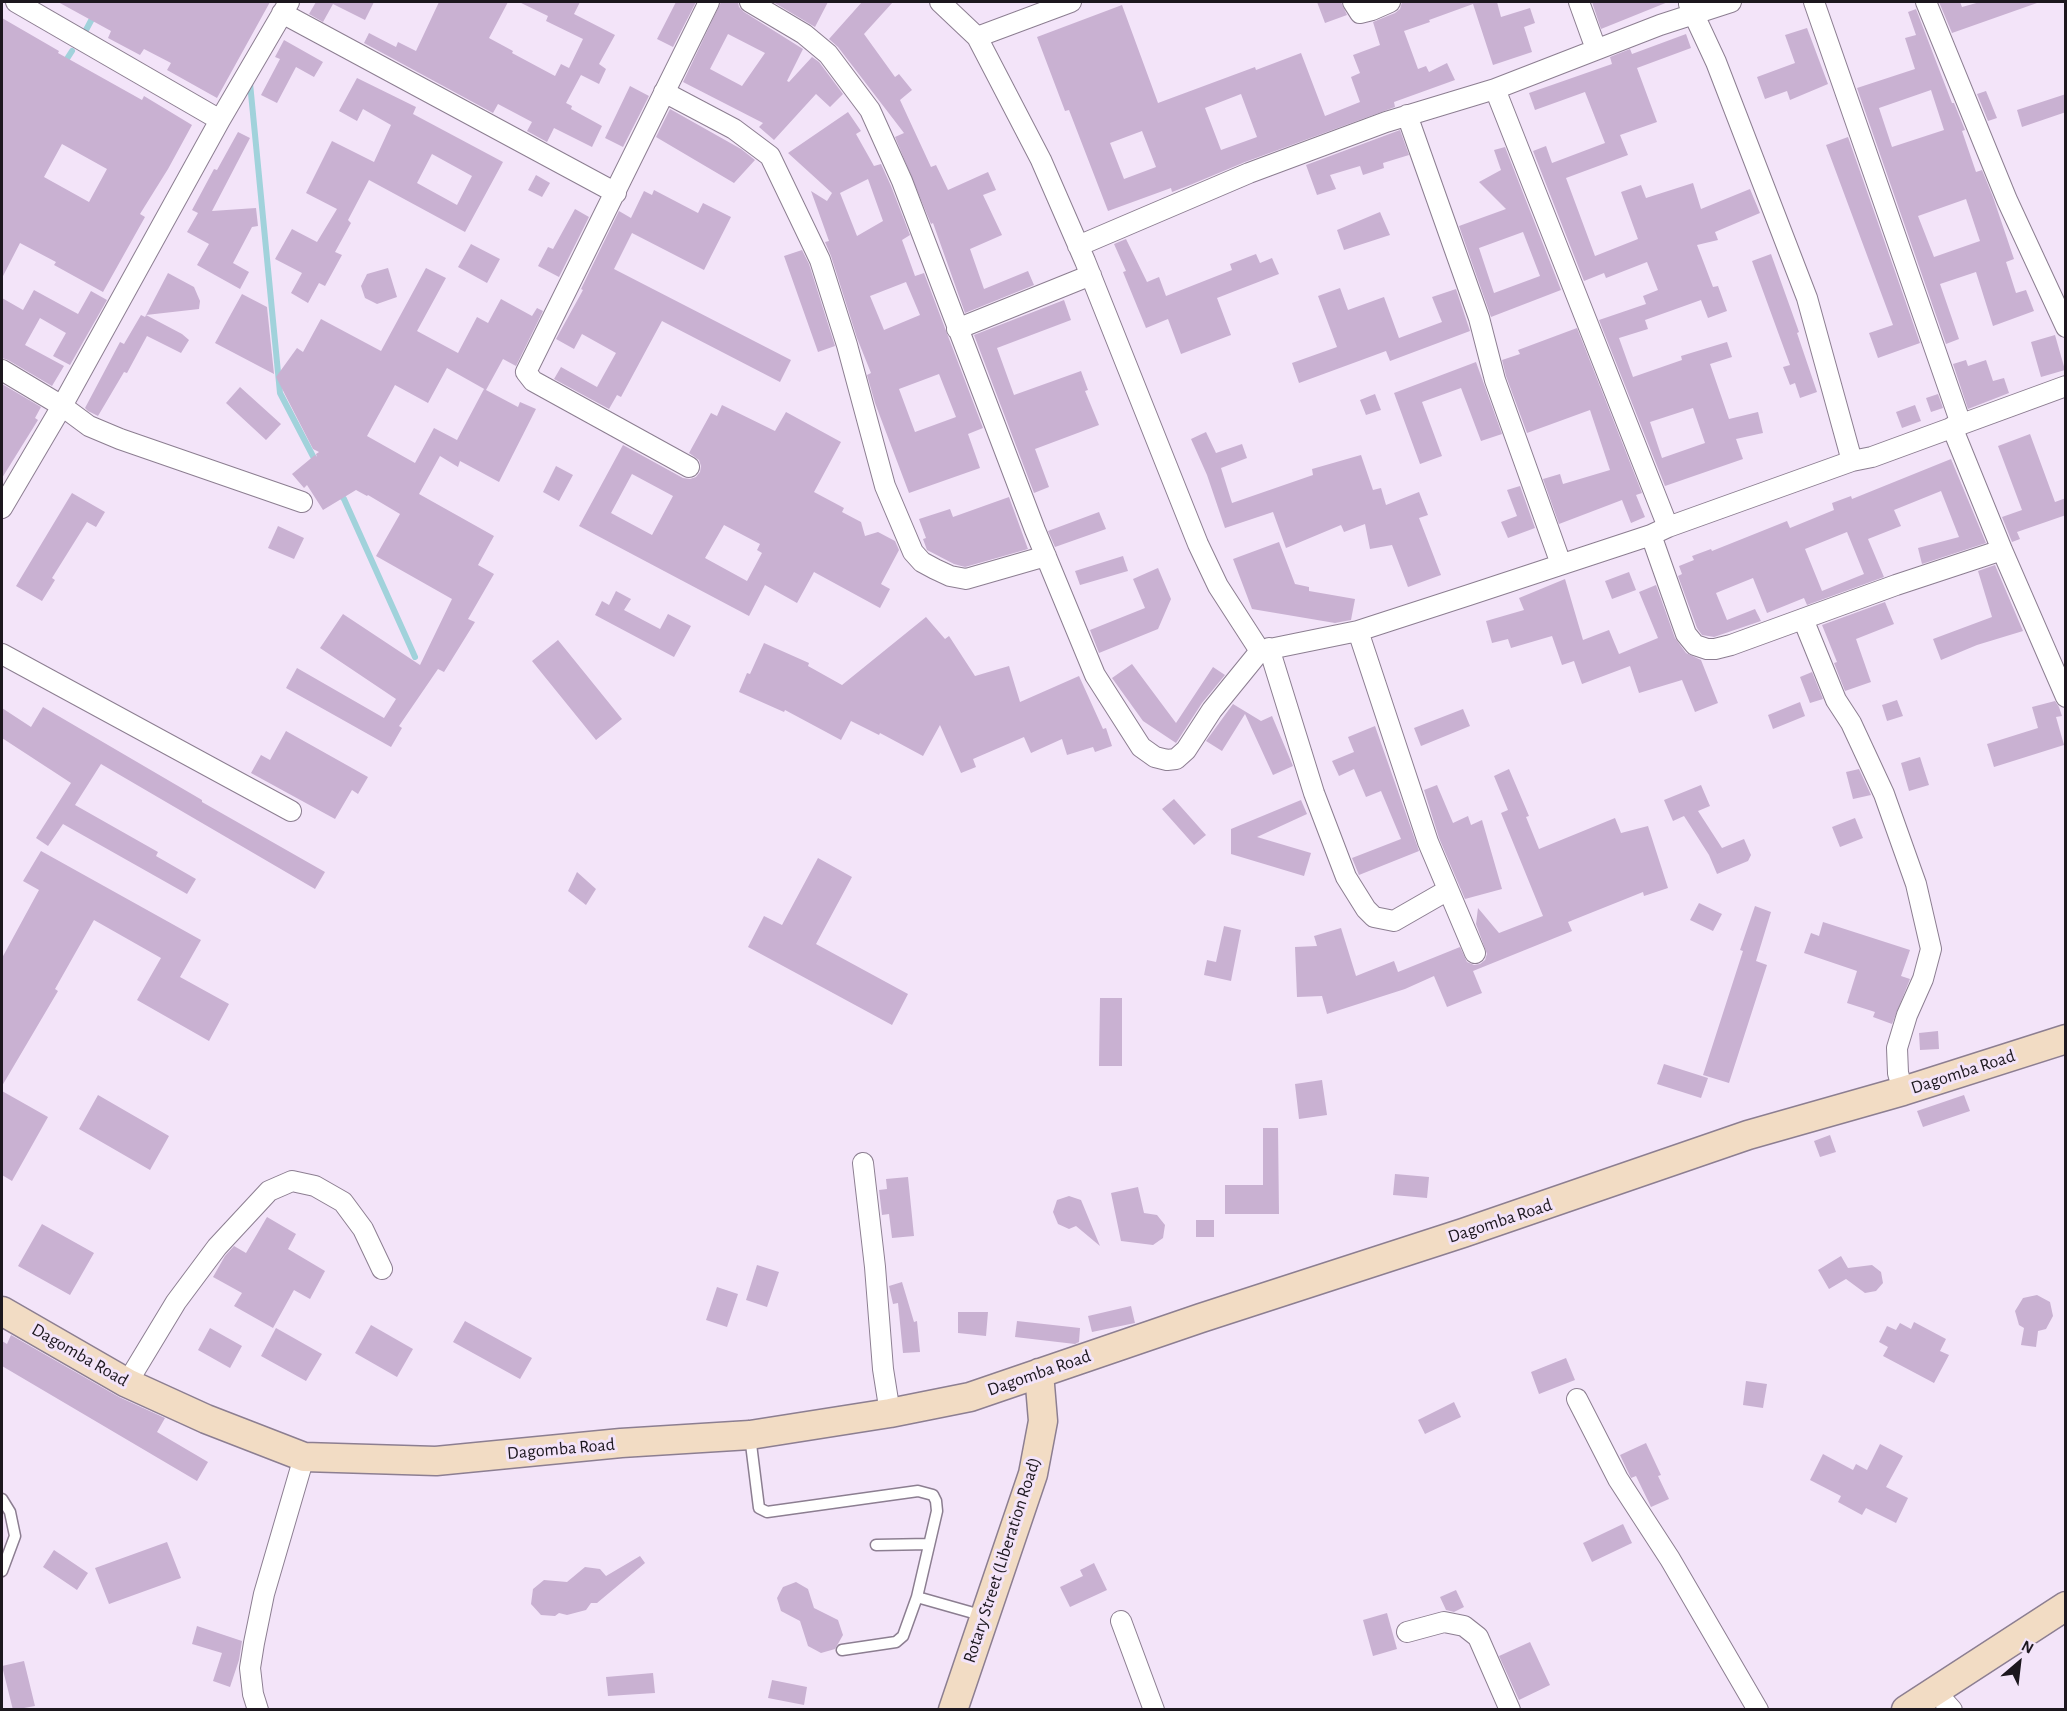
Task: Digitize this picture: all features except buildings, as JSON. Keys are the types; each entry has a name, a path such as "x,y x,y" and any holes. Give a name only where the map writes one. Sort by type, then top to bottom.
{"street":[{"path":"16,2 220,120"},
{"path":"689,467 533,381 526,372 709,2"},
{"path":"750,2 804,34 828,54 870,110 902,182 957,329 1095,675 1141,747 1155,757 1167,760 1176,759 1186,750 1212,710 1264,649 1358,631 1660,531 2066,386"},
{"path":"940,2 977,37 1041,160 1091,275 1198,544 1218,586 1264,649 1346,877 1366,909 1374,917 1394,921 1448,890"},
{"path":"977,37 1071,2"},
{"path":"1353,2 1360,13 1390,2"},
{"path":"1580,2 1596,49"},
{"path":"1078,246 1249,173 1407,115 1495,89 1691,8 1731,2"},
{"path":"1814,2 1956,426 2002,550 2066,697"},
{"path":"1926,2 2007,200 2066,327"},
{"path":"2,508 62,406 220,120 286,7 615,193"},
{"path":"1691,8 1716,62 1807,298 1852,461"},
{"path":"1495,89 1660,531 1686,634 1695,645 1715,649 2002,550"},
{"path":"664,92 734,129 770,156 820,260 847,345 885,486 913,552 922,562 935,569 950,576 966,579 1046,556"},
{"path":"1407,115 1479,318 1499,391 1561,564"},
{"path":"957,329 1091,275"},
{"path":"2,370 62,406 89,426 120,439 302,502"},
{"path":"1803,619 1836,700 1851,723 1884,794 1916,884 1931,949 1923,980 1907,1015 1897,1048 1898,1073 1903,1091"},
{"path":"1358,631 1428,842 1475,953"},
{"path":"2,654 291,811"},
{"name":"Dagomba Road","path":"2,1311 127,1383 206,1419 303,1457 436,1461 621,1443 750,1435 890,1413 970,1396 1748,1136 1903,1091 2066,1039"},
{"path":"863,1163 875,1267 883,1369 890,1413"},
{"path":"127,1383 176,1302 217,1247 269,1191 292,1181 315,1186 343,1202 363,1229 382,1269"},
{"name":"Rotary Street (Liberation Road)","path":"953,1710 1033,1474 1043,1421 1039,1372"},
{"path":"1577,1399 1618,1479 1670,1559 1758,1710"},
{"path":"258,1710 253,1694 250,1668 254,1643 264,1594 303,1457"},
{"path":"1906,1710 1944,1700 2066,1606"},
{"path":"1121,1621 1154,1710"},
{"path":"1407,1632 1444,1622 1464,1626 1478,1637 1510,1710"}],"lane":[{"path":"750,1435 759,1508 767,1512 918,1491 933,1495 937,1510 916,1597 903,1635 896,1642 842,1650"},
{"path":"2,1499 10,1512 15,1536 2,1571"},
{"path":"876,1545 929,1544"},
{"path":"916,1597 984,1616"}],"waterway":[{"path":"86,30 101,2"},
{"path":"63,65 72,51"},
{"path":"250,83 280,393 316,462"},
{"path":"338,492 344,499 415,657"}]}
